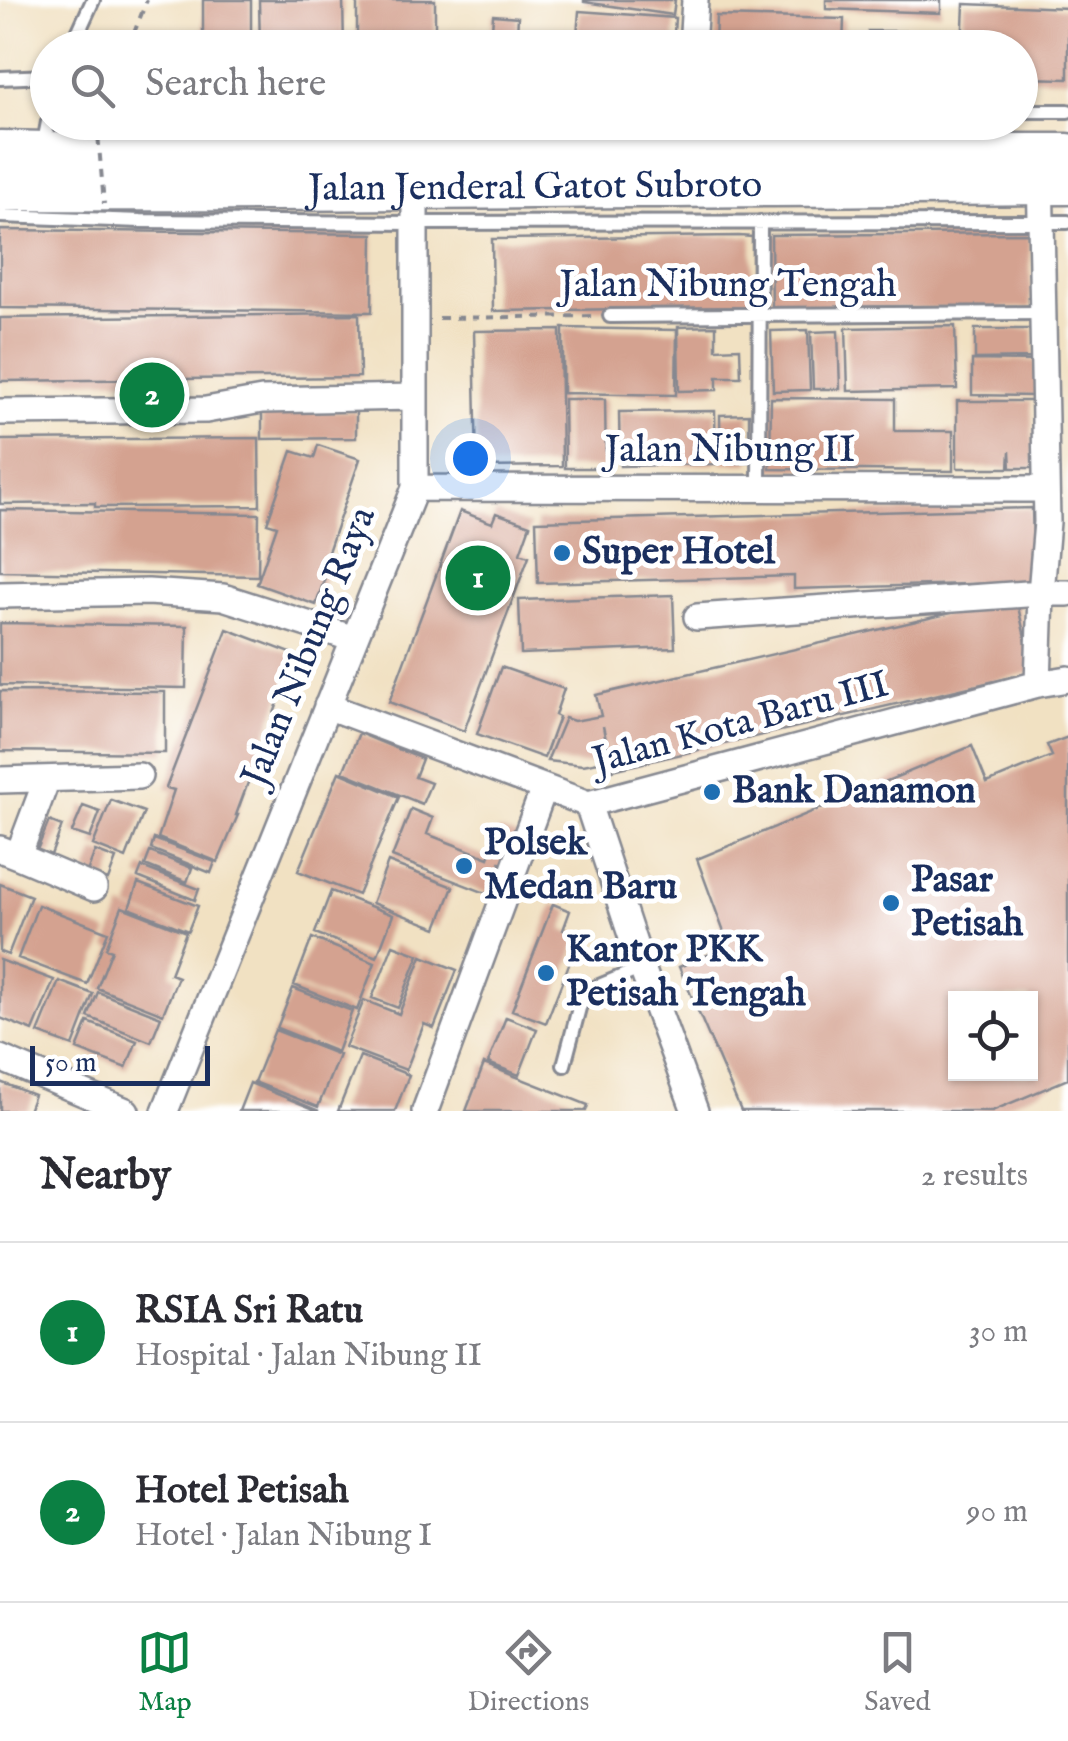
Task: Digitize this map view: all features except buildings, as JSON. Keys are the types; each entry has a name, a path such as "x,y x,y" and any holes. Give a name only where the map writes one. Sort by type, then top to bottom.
{"main road":[{"name":"Jalan Jenderal Gatot Subroto","path":"0,151 35,140"},
{"name":"Jalan Jenderal Gatot Subroto","path":"67,140 183,156 415,207 549,155 679,140"},
{"name":"Jalan Jenderal Gatot Subroto","path":"697,140 1052,180"},
{"name":"Jalan Jenderal Gatot Subroto","path":"0,190 183,156 549,155 1052,180"}],"street":[{"path":"694,30 696,0"},
{"path":"1038,684 1046,489 1056,406 1043,313 1052,180"},
{"name":"Jalan Nibung Raya","path":"164,1111 415,488 415,207"},
{"path":"0,412 206,410 262,400 414,398"},
{"name":"Jalan Nibung II","path":"415,488 1046,489"},
{"path":"0,595 148,592 222,596 354,639"},
{"path":"697,617 1068,594"},
{"name":"Jalan Kota Baru III","path":"327,706 588,804 1068,679"},
{"path":"0,780 139,776"},
{"path":"48,779 9,852 94,888"},
{"path":"425,1111 544,788"},
{"path":"588,804 695,1111"},
{"path":"0,1058 126,1111"}],"lane":[{"path":"79,30 93,0"},
{"path":"0,78 30,77"},
{"path":"1038,111 1068,111"},
{"path":"0,216 142,221 415,207 760,222 1052,180 1068,222"},
{"path":"759,488 760,222"},
{"name":"Jalan Nibung Tengah","path":"610,316 1043,313"},
{"path":"564,1065 587,991 642,968"}],"path":[{"path":"135,30 147,0"},
{"path":"99,140 104,204"},
{"name":"Jalan Nibung Tengah","path":"414,318 610,316"}],"place":[{"name":"Hotel Petisah","path":"152,395"},
{"name":"Super Hotel","path":"562,553"},
{"name":"RSIA Sri Ratu","path":"478,578"},
{"name":"Bank Danamon","path":"712,792"},
{"name":"Polsek Medan Baru","path":"464,866"},
{"name":"Pasar Petisah","path":"891,903"},
{"name":"Kantor PKK Petisah Tengah","path":"546,973"}]}
